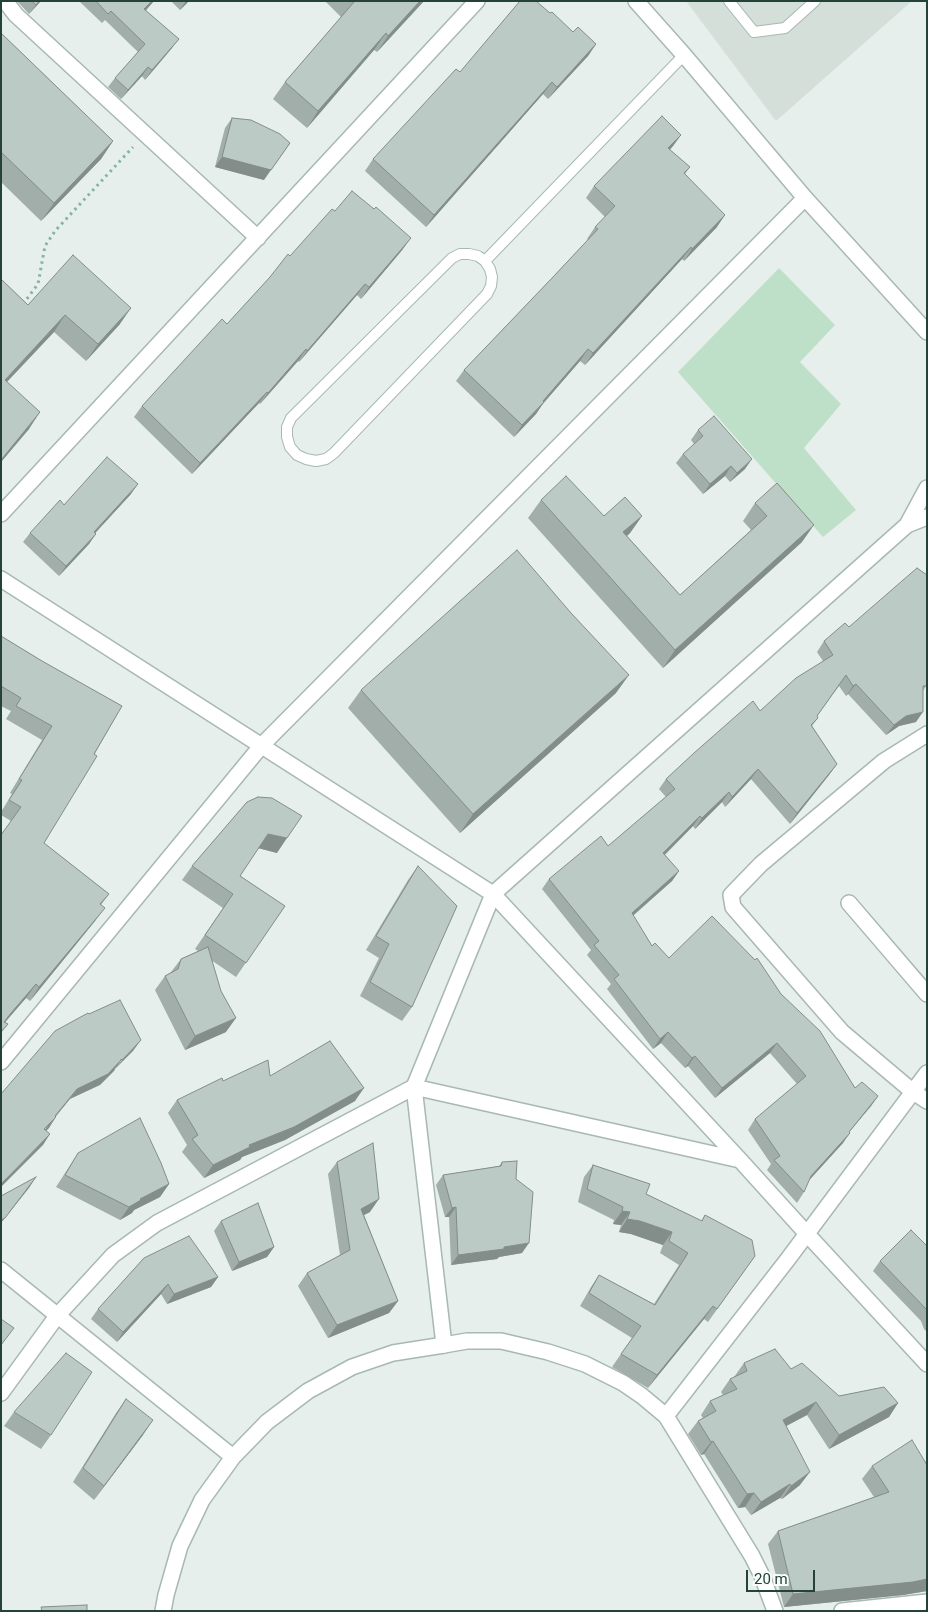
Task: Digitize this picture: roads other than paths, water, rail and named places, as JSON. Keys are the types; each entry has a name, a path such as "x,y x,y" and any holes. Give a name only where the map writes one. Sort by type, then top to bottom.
{"street":[{"path":"5,1 16,15 258,238"},
{"path":"1,514 477,1"},
{"path":"636,1 805,198 927,332"},
{"path":"1,1062 262,745 805,198"},
{"path":"444,1345 414,1087 493,894 907,525 927,488"},
{"path":"907,525 927,517"},
{"path":"1,579 493,894 927,1364"},
{"path":"927,734 884,761 761,864 731,895 733,907 842,1032 912,1091 927,1101"},
{"path":"849,903 927,994"},
{"path":"666,1416 807,1234 927,1073"},
{"path":"1,1393 58,1316 113,1255 157,1223 414,1087 740,1160"},
{"path":"1,1270 233,1457"},
{"path":"163,1611 180,1546 202,1500 233,1457 267,1422 308,1391 352,1367 393,1353 467,1341 501,1342 548,1352 585,1364 623,1383 666,1416 752,1556 762,1576 775,1611"},
{"path":"842,1611 927,1602"}],"lane":[{"path":"729,1 754,32 785,28 815,1"},
{"path":"485,261 684,55"},
{"path":"460,254 469,254 478,256 485,261 492,277 491,286 487,294 334,453 326,459 316,461 306,460 297,455 290,447 287,437 287,427 295,414 452,258 460,254"}]}
